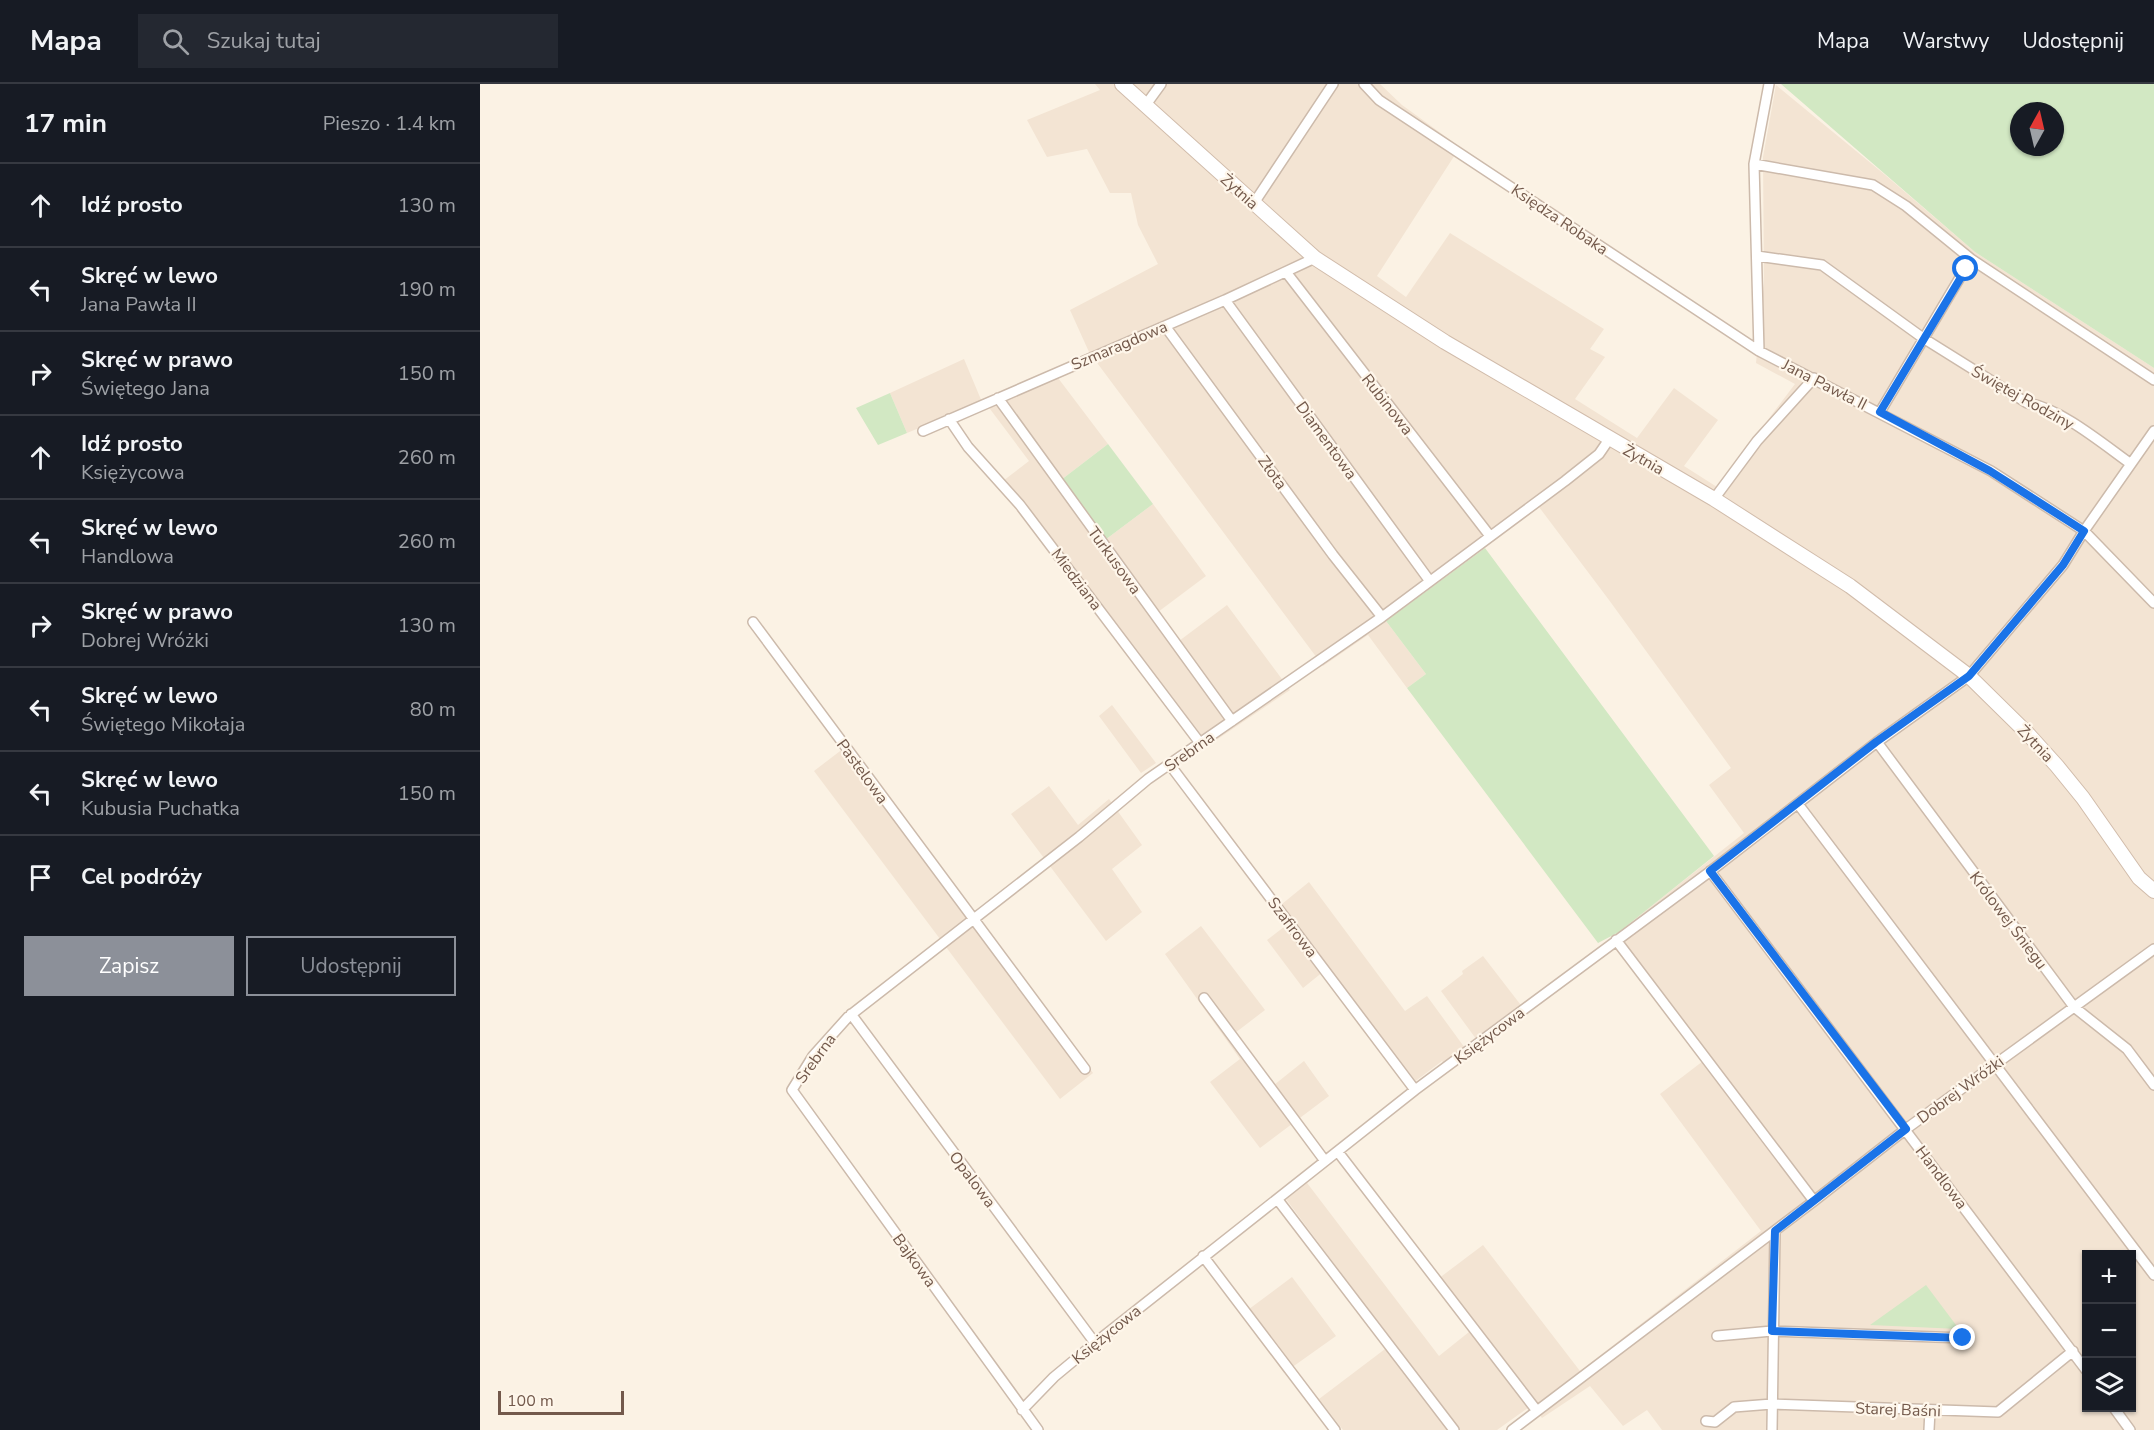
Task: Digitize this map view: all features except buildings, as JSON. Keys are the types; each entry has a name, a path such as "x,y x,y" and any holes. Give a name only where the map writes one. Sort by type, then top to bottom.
{"street":[{"name":"Żytnia","path":"1122,84 1315,258 1445,342 1714,499 1850,586 1969,676 2057,766 2083,798 2142,882 2154,891"},
{"path":"1145,106 1161,84"},
{"path":"1254,203 1333,84"},
{"name":"Księdza Robaka","path":"1364,84 1379,100 1759,351"},
{"path":"1759,351 1754,164 1769,84"},
{"path":"1754,164 1873,185 1906,206 1971,259 2154,380"},
{"name":"Świętej Rodziny","path":"1757,256 1822,266 1923,338 2027,403 2036,404 2057,413 2131,464"},
{"name":"Szmaragdowa","path":"923,431 1225,300 1315,258"},
{"path":"1880,412 1971,259"},
{"name":"Rubinowa","path":"1286,272 1490,536"},
{"name":"Diamentowa","path":"1225,300 1429,580"},
{"name":"Złota","path":"1166,326 1326,545 1382,617"},
{"name":"Jana Pawła II","path":"1759,351 1990,471 2084,531 2154,603"},
{"path":"1714,499 1757,441 1814,378"},
{"name":"Turkusowa","path":"998,398 1232,722"},
{"name":"Miedziana","path":"949,419 968,447 1020,505 1200,743"},
{"name":"Księżycowa","path":"1022,1410 1054,1377 1095,1343 1415,1090 1710,871 1876,742 1969,676 2063,565 2154,431"},
{"name":"Srebrna","path":"792,1090 813,1056 851,1014 1079,837 1148,779 1382,617 1599,454 1610,438"},
{"name":"Pastelowa","path":"753,622 1085,1069"},
{"name":"Królowej Śniegu","path":"1876,742 2074,1007 2127,1049 2154,1085"},
{"name":"Szafirowa","path":"1170,765 1415,1090"},
{"path":"1798,804 2154,1275"},
{"name":"Żytnia","path":"2133,869 2154,884"},
{"name":"Handlowa","path":"1710,871 2082,1364"},
{"path":"1616,940 1814,1202"},
{"name":"Dobrej Wróżki","path":"1512,1430 1814,1202 1906,1129 2154,949"},
{"path":"1204,998 1324,1161"},
{"name":"Opalowa","path":"851,1014 1095,1343"},
{"name":"Bajkowa","path":"792,1090 1038,1430"},
{"path":"1338,1152 1537,1411"},
{"path":"1278,1200 1454,1430"},
{"path":"1772,1430 1775,1231"},
{"path":"1203,1256 1335,1430"},
{"path":"1717,1336 1772,1331 1963,1338"},
{"name":"Starej Baśni","path":"1706,1421 1715,1422 1734,1407 1772,1404 1998,1412 2073,1351"},
{"path":"1929,1430 1930,1410"},
{"path":"2117,1412 2130,1430"}],"shaded area":[{"path":"1095,84 1380,84 1402,105 1460,147 1377,276 1406,297 1450,233 1604,329 1590,349 1605,357 1575,399 1637,438 1674,388 1718,420 1684,466 1717,487 1795,384 1756,363 1764,282 1763,157 1776,85 1975,252 2154,368 2154,1430 1662,1430 1647,1410 1623,1426 1590,1386 1542,1418 1532,1405 1497,1430 1343,1430 1319,1399 1393,1343 1280,1191 1301,1175 1439,1356 1474,1328 1438,1279 1483,1245 1580,1371 1761,1231 1660,1094 1707,1058 1616,934 1744,833 1709,785 1731,768 1539,507 1386,621 1426,674 1407,688 1368,635 1323,666 1089,352 1070,310 1158,264 1138,225 1131,193 1110,193 1087,149 1047,157 1027,120 1100,90"},
{"path":"964,359 982,402 907,433 890,393"},
{"path":"1052,370 1108,444 1061,480 1105,540 1153,504 1206,576 1158,612 1179,641 1227,605 1290,690 1200,751 999,484 1029,461 984,401"},
{"path":"1112,705 1156,763 1141,773 1099,716"},
{"path":"848,745 1093,1073 1060,1099 814,771"},
{"path":"1049,786 1078,825 1109,799 1142,845 1112,869 1142,912 1106,941 1011,814"},
{"path":"1309,882 1405,1011 1427,996 1470,1055 1450,1071 1442,1061 1413,1083 1329,967 1303,988 1267,940 1293,920 1282,904"},
{"path":"1201,926 1265,1010 1235,1033 1274,1085 1304,1061 1329,1096 1260,1148 1210,1082 1240,1059 1165,954"},
{"path":"1483,956 1527,1013 1482,1047 1441,991 1463,974 1462,971"},
{"path":"1292,1277 1336,1336 1284,1373 1241,1315"}],"green space":[{"path":"1781,84 2154,84 2154,368 1975,252"},
{"path":"890,393 907,433 878,445 856,408"},
{"path":"1108,444 1153,504 1105,540 1061,480"},
{"path":"1485,548 1714,856 1619,932 1598,943 1407,688 1426,674 1386,621"},
{"path":"1926,1285 1959,1329 1870,1325"}],"route":[{"path":"1963,1338 1772,1331 1775,1231 1906,1129 1710,871 1876,742 1969,676 2063,565 2084,531 1990,471 1880,412 1966,269"}]}
